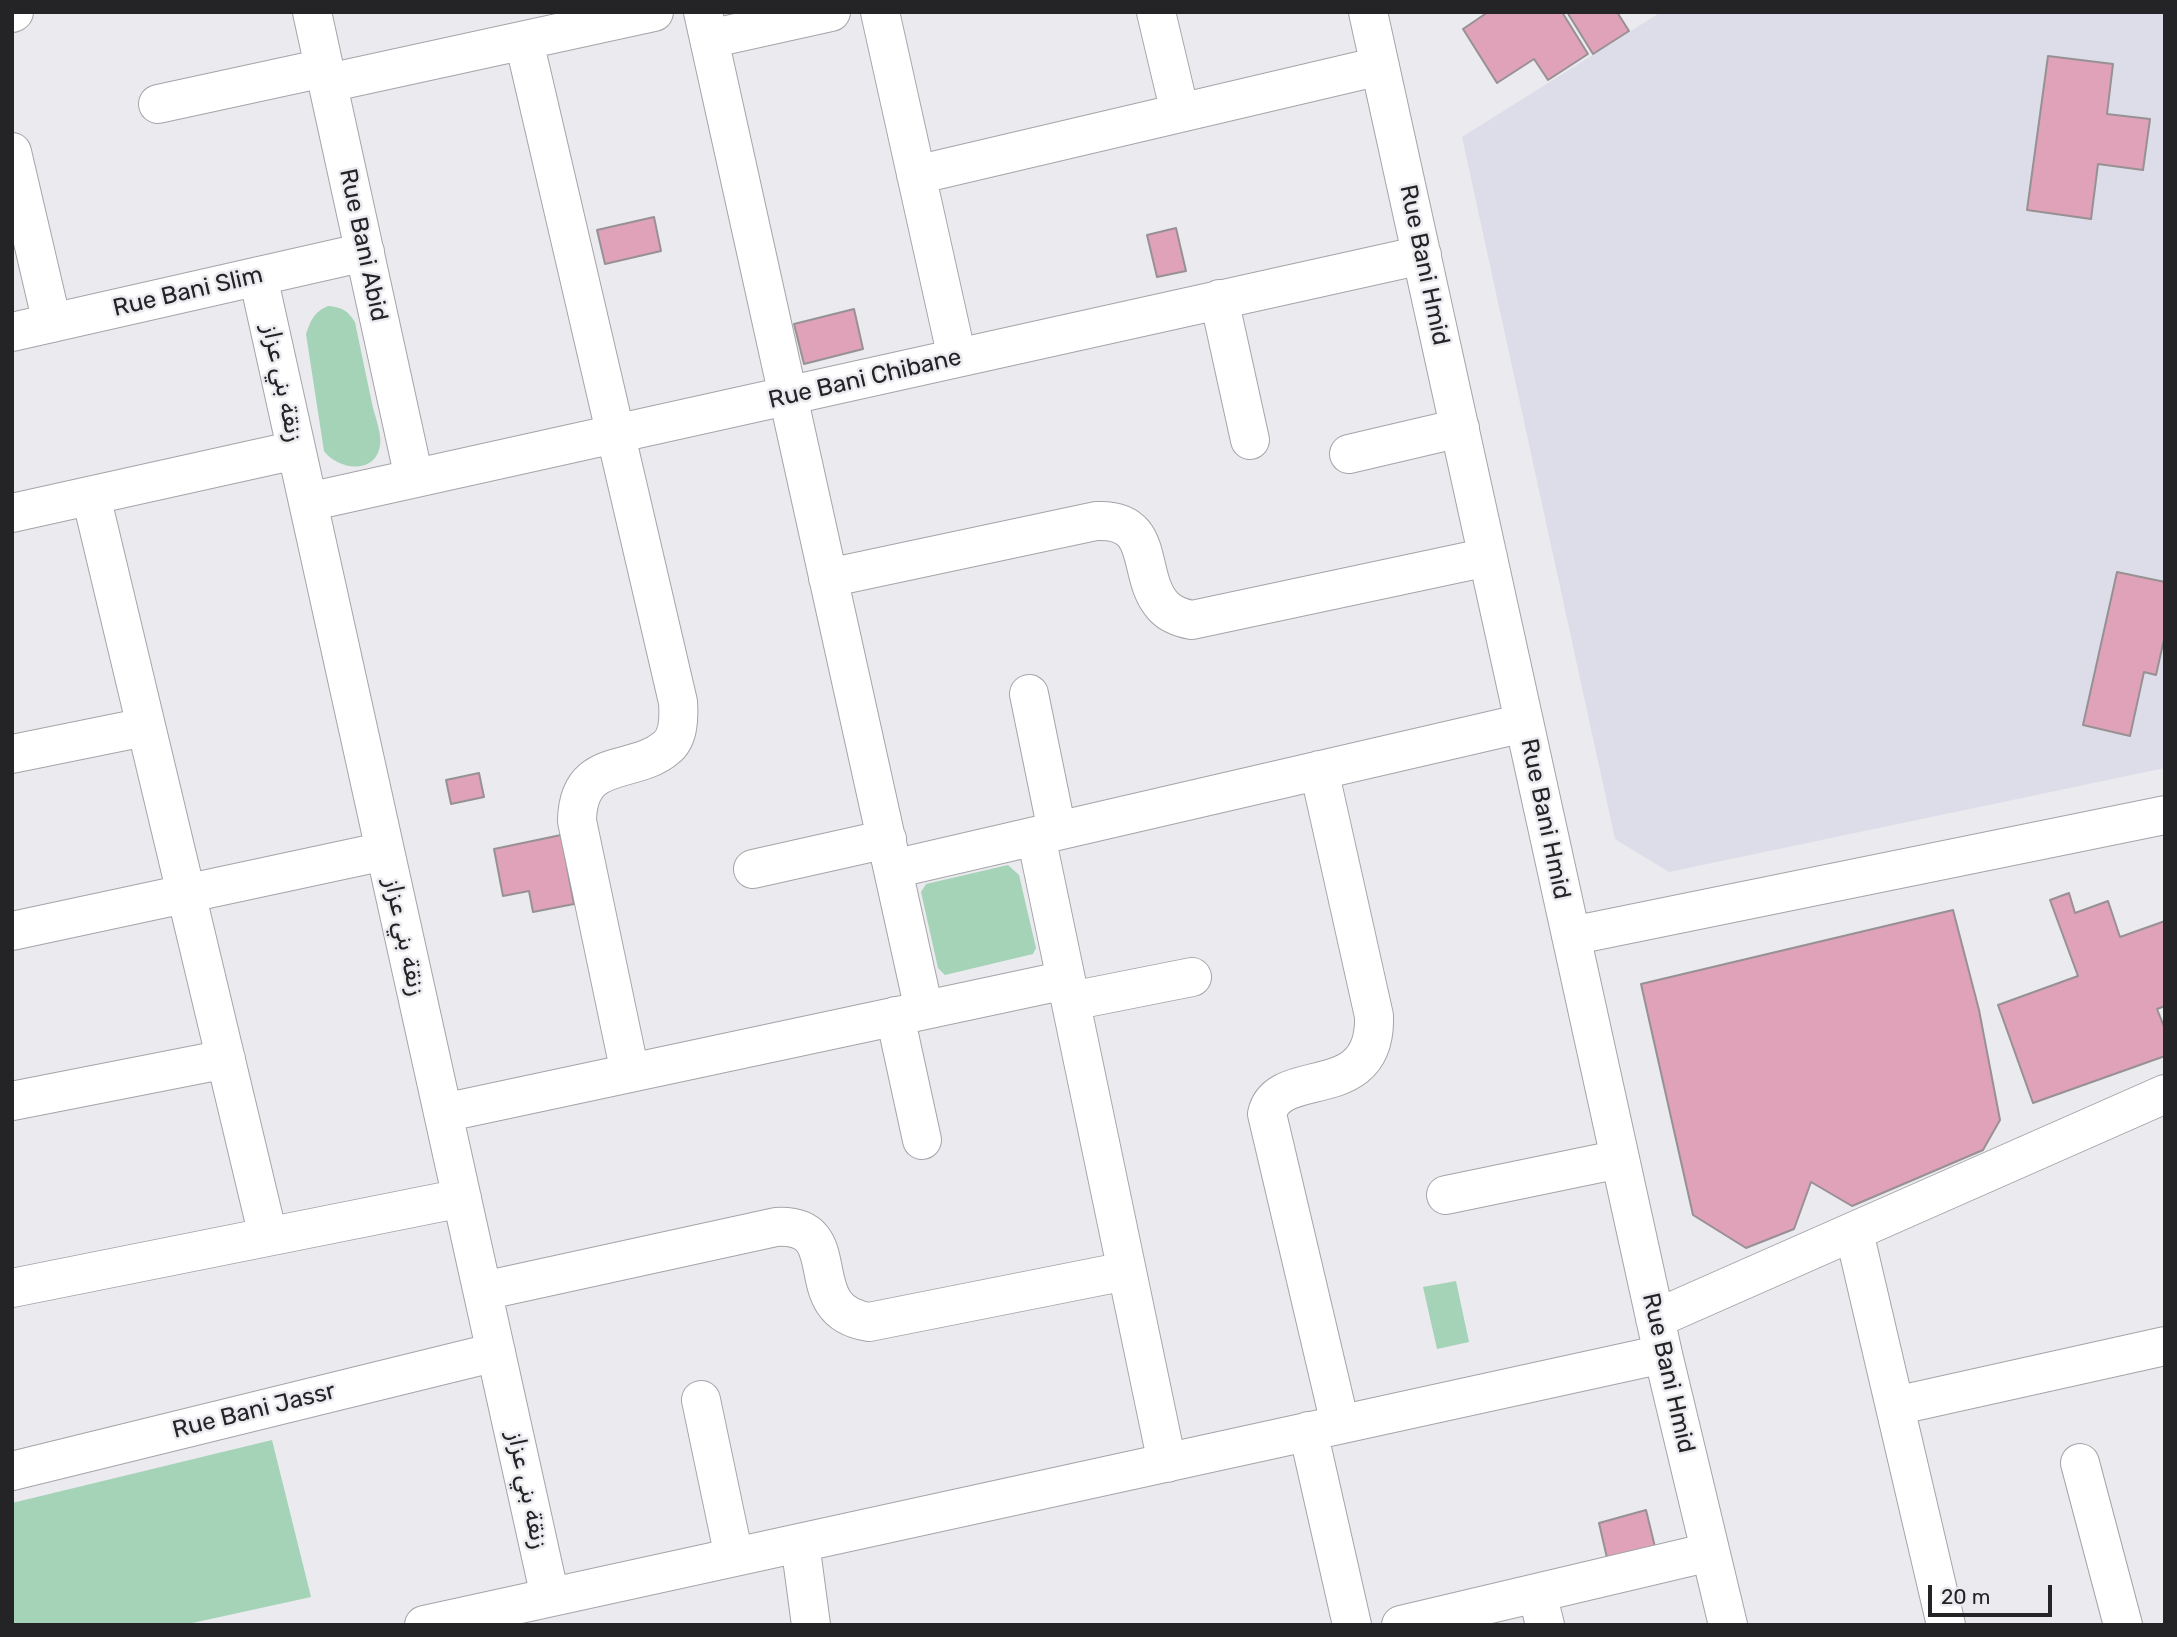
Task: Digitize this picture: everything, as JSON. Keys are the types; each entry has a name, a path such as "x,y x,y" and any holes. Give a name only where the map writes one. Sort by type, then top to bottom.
{"street":[{"name":"Rue Bani Abid","path":"312,12 414,478"},
{"path":"158,104 524,41 654,12"},
{"path":"831,12 706,26 890,854 910,1013 922,1140"},
{"path":"880,12 957,358"},
{"path":"1156,12 1180,113"},
{"name":"Rue Bani Hmid","path":"1368,12 1659,1336 1728,1625"},
{"path":"524,41 678,702 678,725 668,747 599,775 581,794 577,807 630,1073"},
{"path":"916,175 1380,66"},
{"path":"12,152 52,323"},
{"name":"Rue Bani Slim","path":"12,332 365,252"},
{"name":"Rue Bani Chibane","path":"308,502 1422,255"},
{"name":"زنقة بني عزاز","path":"258,276 496,1352 564,1605"},
{"path":"1219,299 1250,440"},
{"path":"1349,454 1460,428"},
{"path":"12,513 296,450"},
{"path":"91,496 268,1237"},
{"path":"828,578 1108,520 1119,523 1136,535 1141,543 1155,596 1164,608 1178,617 1192,620 1488,557"},
{"path":"1029,694 1068,991 1167,1463"},
{"path":"753,869 1046,833 1524,723"},
{"path":"12,754 145,727"},
{"path":"1319,771 1374,1016 1374,1030 1371,1045 1355,1067 1343,1075 1281,1093 1269,1104 1267,1114 1324,1428 1352,1625"},
{"path":"1571,936 2165,815"},
{"path":"12,931 385,851"},
{"path":"443,1113 910,1013 1192,976"},
{"path":"12,1101 226,1059"},
{"path":"424,1625 564,1605 734,1557 1324,1428 1659,1336 1854,1232 2165,1094"},
{"path":"1446,1195 1620,1159"},
{"path":"12,1288 462,1198"},
{"path":"482,1291 776,1227 802,1230 812,1238 818,1248 830,1298 836,1308 855,1320 869,1322 1126,1271"},
{"path":"1854,1232 1946,1625"},
{"path":"1895,1406 2165,1346"},
{"name":"Rue Bani Jassr","path":"12,1471 496,1352"},
{"path":"701,1400 734,1557"},
{"path":"2080,1463 2123,1625"},
{"path":"800,1543 811,1625"},
{"path":"1401,1625 1541,1609 1710,1552"}],"shaded area":[{"path":"1661,12 2165,12 2165,768 1669,872 1615,839 1462,137"}],"green space":[{"path":"328,306 344,310 355,322 380,437 377,455 364,465 338,462 324,451 306,334 314,317"},
{"path":"1008,865 1019,875 1036,948 1033,954 945,975 938,968 921,892 926,884"},
{"path":"1456,1281 1469,1342 1437,1349 1423,1287"},
{"path":"272,1440 311,1597 183,1625 12,1625 12,1503"}],"building":[{"path":"1488,12 1562,12 1588,54 1548,80 1534,59 1497,83 1463,29"},
{"path":"1567,12 1617,12 1629,31 1593,54"},
{"path":"2048,56 2113,64 2107,114 2150,119 2143,170 2098,164 2091,219 2027,210"},
{"path":"654,217 661,251 605,264 597,230"},
{"path":"1176,228 1186,271 1157,277 1147,235"},
{"path":"854,309 863,349 804,364 794,324"},
{"path":"2117,572 2165,582 2165,635 2156,675 2144,672 2130,736 2083,725"},
{"path":"479,773 484,797 451,804 446,780"},
{"path":"561,835 574,904 533,912 529,891 503,896 494,849"},
{"path":"2069,893 2075,913 2108,901 2120,937 2165,921 2165,1006 2157,1009 2165,1029 2165,1056 2033,1103 1998,1005 2078,976 2050,900"},
{"path":"1953,910 1979,1010 2000,1120 1983,1150 1852,1206 1811,1182 1794,1229 1746,1248 1693,1215 1641,984"},
{"path":"1646,1510 1655,1547 1607,1558 1599,1523"}]}
